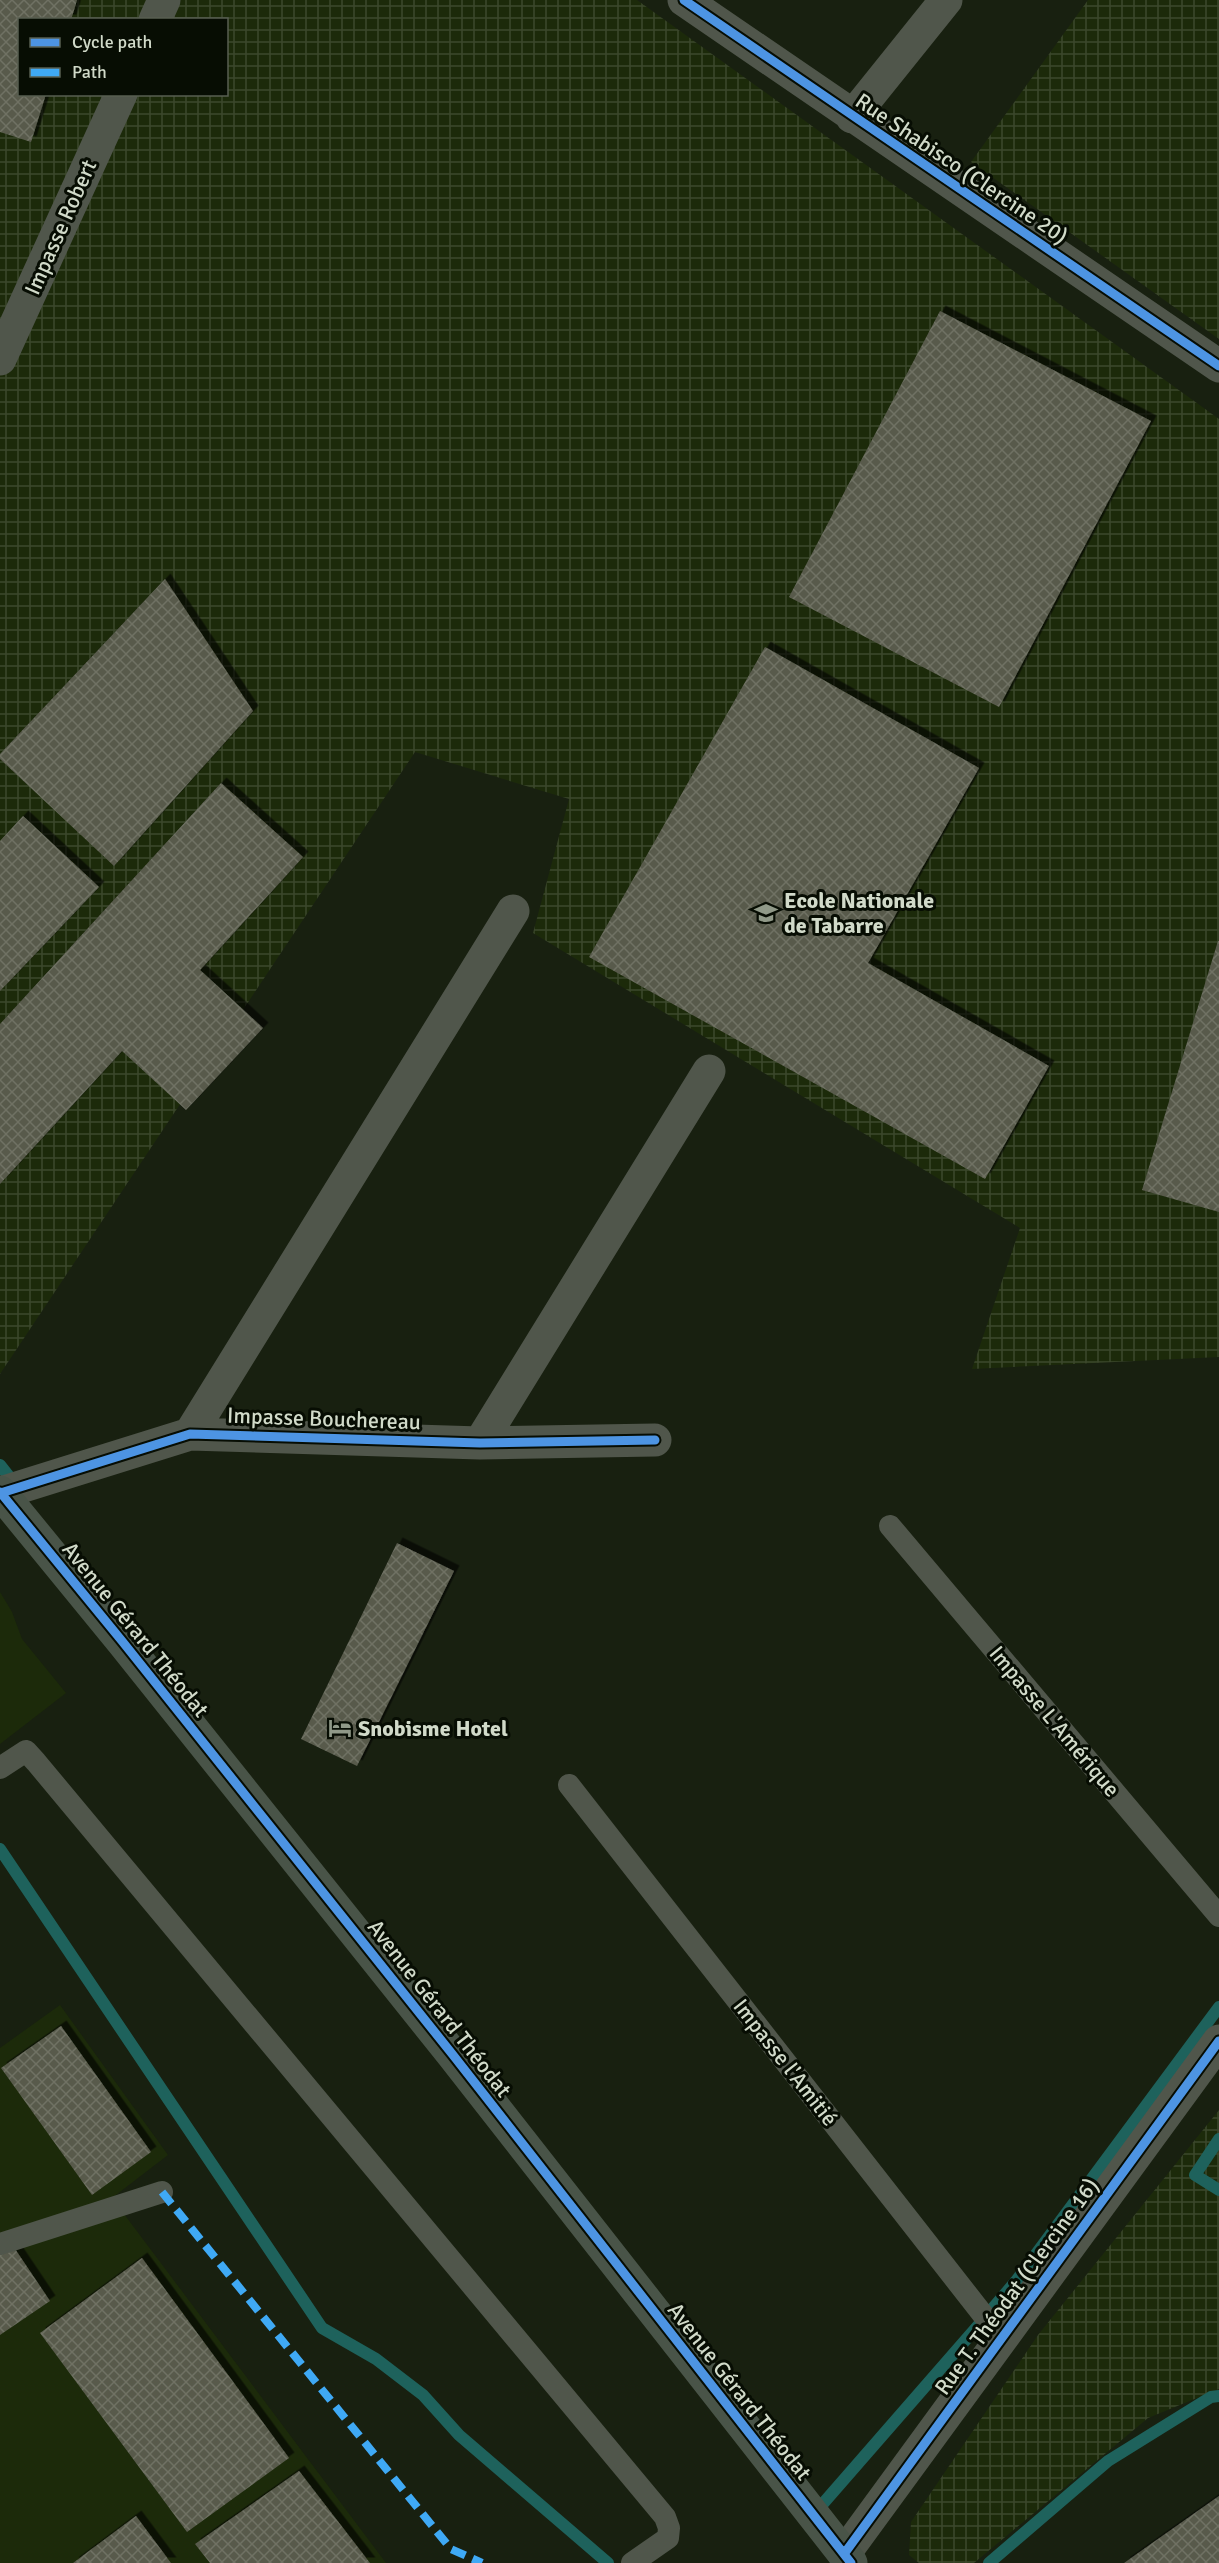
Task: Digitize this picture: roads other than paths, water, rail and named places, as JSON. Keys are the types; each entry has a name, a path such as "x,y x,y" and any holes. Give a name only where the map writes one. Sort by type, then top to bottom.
{"street":[{"path":"156,18 164,0"},
{"name":"Rue Shabisco (Clercine 20)","path":"684,0 1219,366"},
{"path":"852,117 946,0"},
{"name":"Impasse Robert","path":"0,359 119,96"},
{"name":"Impasse Bouchereau","path":"190,1434 513,911"},
{"path":"480,1443 709,1071"},
{"name":"Impasse Bouchereau","path":"0,1492 190,1434 480,1443 655,1440"},
{"name":"Avenue Gérard Théodat","path":"0,1492 453,2055 847,2558"},
{"name":"Rue T. Théodat (Clercine 16)","path":"847,2558 1002,2339 1219,2041"}],"lane":[{"name":"Impasse L'Amérique","path":"890,1526 1219,1916"},
{"path":"0,1768 26,1751 36,1762 665,2517 669,2528 668,2538 640,2558"},
{"name":"Impasse l'Amitié","path":"569,1785 1002,2339"},
{"path":"0,2244 162,2192"}],"waterway":[{"path":"0,1465 11,1479"},
{"path":"0,1849 322,2328 376,2359 423,2395 459,2435 608,2563"},
{"path":"988,2314 1016,2281 1219,2007"},
{"path":"1219,2139 1195,2175 1219,2190"},
{"path":"815,2501 820,2507 983,2320"},
{"path":"989,2563 1108,2461 1211,2397 1219,2396"}],"place":[{"name":"Ecole Nationale de Tabarre","path":"766,913"},
{"name":"Snobisme Hotel","path":"340,1728"}]}
